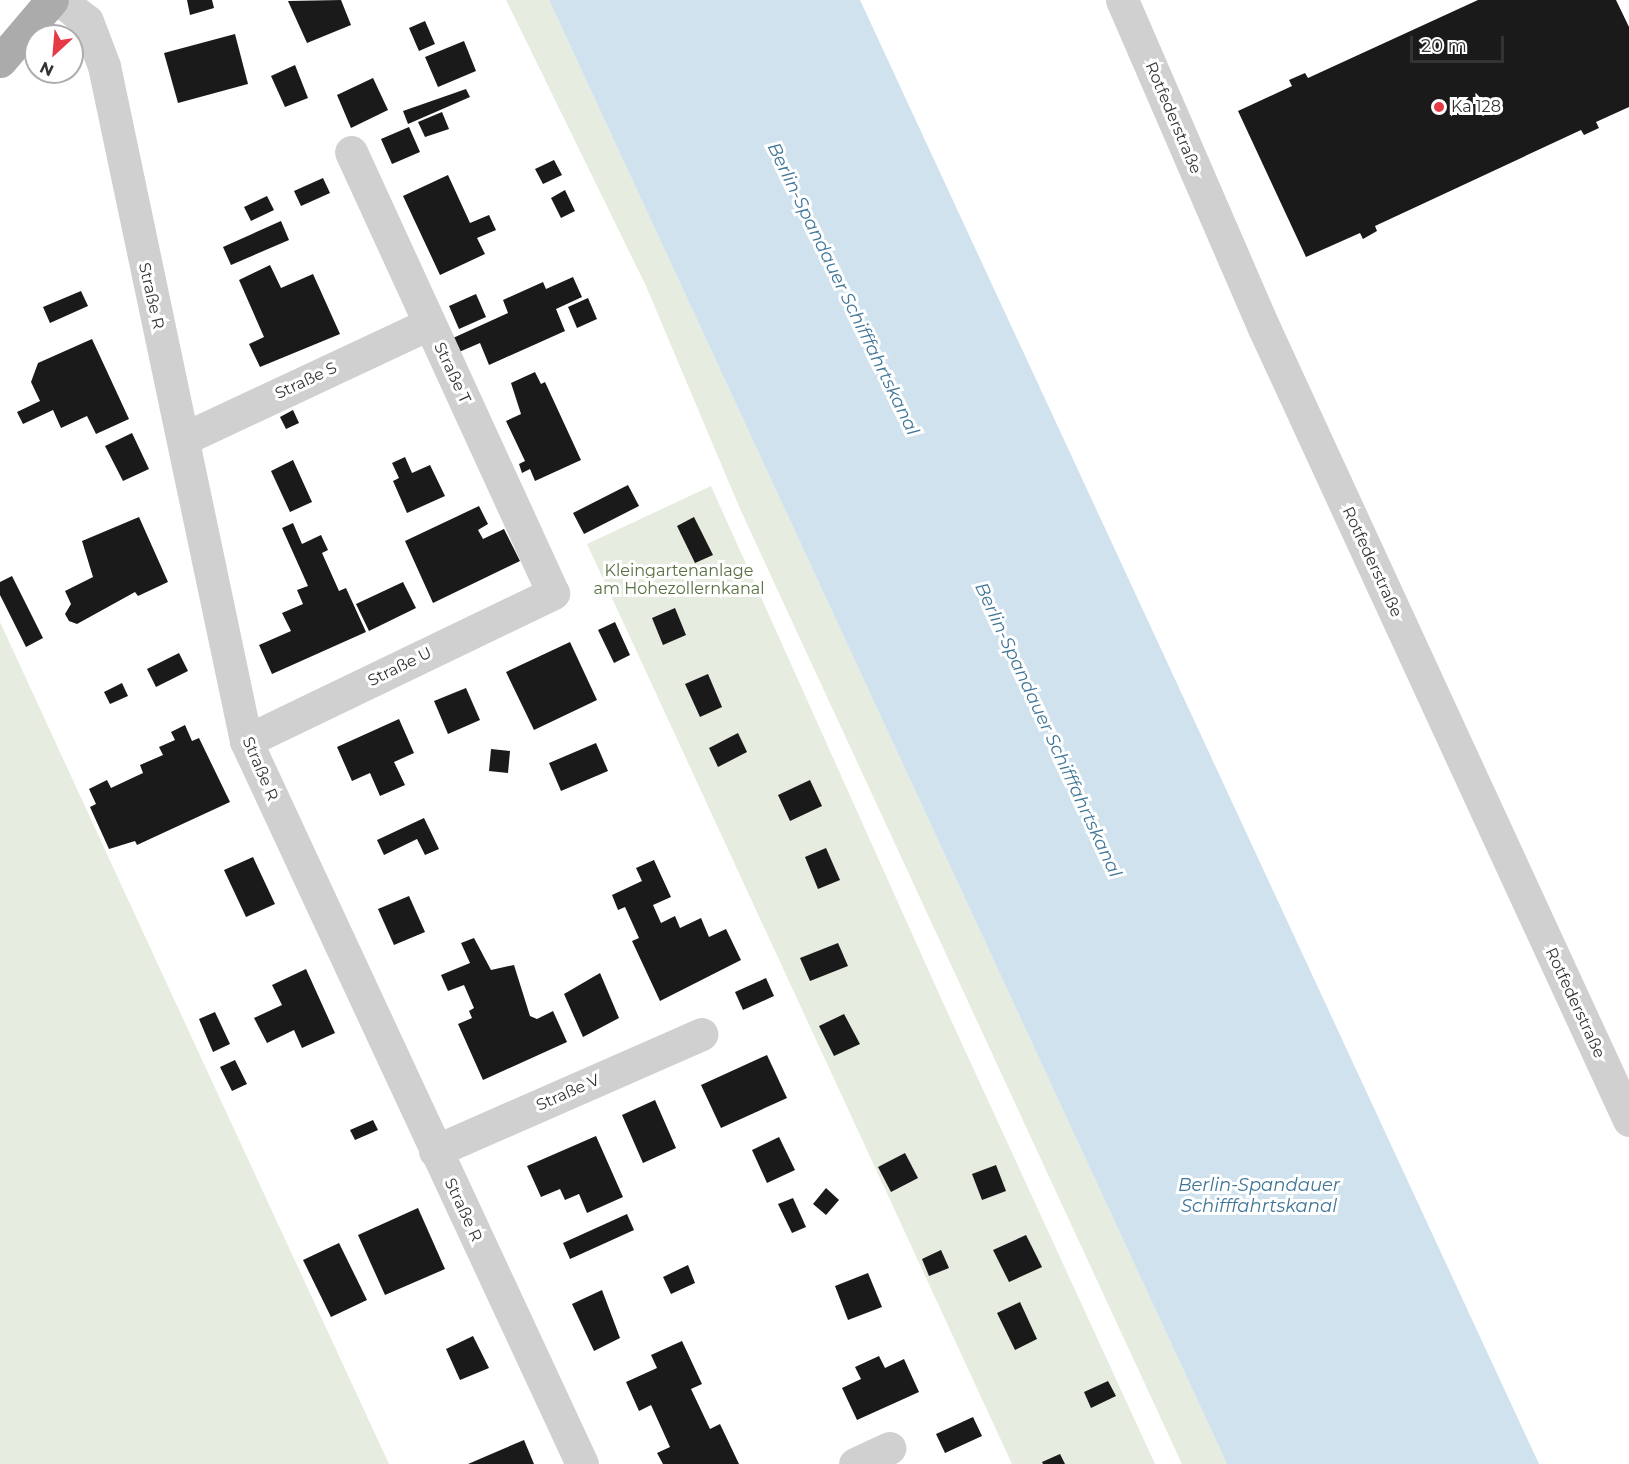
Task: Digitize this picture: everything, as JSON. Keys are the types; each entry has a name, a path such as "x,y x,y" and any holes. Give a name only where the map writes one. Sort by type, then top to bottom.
{"main road":[{"path":"0,61 52,0"}],"lane":[{"name":"Straße R","path":"60,0 87,21 104,66 246,741 582,1464"},
{"name":"Rotfederstraße","path":"1122,0 1264,328 1629,1120"},
{"name":"Straße T","path":"351,152 553,593"},
{"name":"Straße S","path":"183,439 429,324"},
{"name":"Straße U","path":"246,741 553,593"},
{"name":"Straße V","path":"435,1151 701,1034"},
{"path":"855,1464 890,1448"}],"green space":[{"path":"506,0 549,0 1227,1464 1182,1464 741,511 646,286"},
{"name":"Kleingartenanlage am Hohezollernkanal","path":"711,486 940,996 1155,1464 1012,1464 587,544"},
{"path":"0,622 148,943 389,1464 0,1464"}],"water":[{"name":"Berlin-Spandauer Schifffahrtskanal","path":"549,0 860,0 1539,1464 1227,1464"}],"building":[{"path":"187,0 212,0 214,8 190,15"},
{"path":"341,0 351,25 307,43 288,1"},
{"name":"Ka 128","path":"1478,0 1616,0 1629,27 1629,107 1596,122 1599,128 1584,135 1581,130 1375,226 1377,231 1363,239 1360,233 1306,257 1238,111 1292,86 1289,80 1305,73 1308,78"},
{"path":"425,21 435,44 419,51 409,28"},
{"path":"235,34 248,84 178,103 164,53"},
{"path":"464,41 476,71 438,87 425,57"},
{"path":"295,65 308,98 285,107 271,76"},
{"path":"373,78 388,110 351,128 337,95"},
{"path":"466,89 470,97 408,124 403,111"},
{"path":"442,112 449,129 425,137 418,122"},
{"path":"409,127 420,152 392,164 381,139"},
{"path":"554,160 562,175 543,184 535,169"},
{"path":"448,175 470,223 489,215 496,230 477,238 485,254 440,275 403,196"},
{"path":"323,178 330,193 301,206 294,191"},
{"path":"565,190 575,211 561,218 551,198"},
{"path":"267,196 274,210 251,221 244,207"},
{"path":"281,221 289,240 231,265 223,247"},
{"path":"270,265 281,288 313,274 340,334 260,367 249,344 264,337 239,280"},
{"path":"573,277 582,297 556,309 565,331 489,365 480,343 459,352 453,338 508,313 503,300 543,282 546,289"},
{"path":"81,291 88,306 50,323 43,307"},
{"path":"476,294 486,317 459,329 449,306"},
{"path":"588,298 597,319 577,328 568,307"},
{"path":"92,339 129,419 96,434 87,416 61,428 53,410 23,424 17,412 40,401 31,382 38,363"},
{"path":"535,372 541,384 545,382 581,460 535,481 530,469 522,473 519,464 525,461 506,421 521,414 511,383"},
{"path":"293,410 299,423 286,429 280,417"},
{"path":"132,433 149,469 123,481 105,446"},
{"path":"405,457 412,473 430,465 445,496 407,513 393,481 399,478 392,463"},
{"path":"293,460 312,502 290,512 271,471"},
{"path":"628,485 639,506 584,534 573,513"},
{"path":"479,506 488,524 478,530 483,539 504,529 520,561 433,603 405,541"},
{"path":"139,517 168,582 138,596 135,592 77,624 69,621 65,614 71,604 65,591 93,577 82,541"},
{"path":"694,517 713,555 695,563 677,526"},
{"path":"293,523 302,544 321,535 328,550 322,553 339,591 346,588 366,632 272,674 259,645 291,631 282,613 303,604 297,590 308,586 282,528"},
{"path":"12,576 43,638 26,647 0,595 0,582"},
{"path":"403,582 416,608 369,631 356,604"},
{"path":"675,608 686,635 663,645 652,618"},
{"path":"615,622 630,655 614,663 598,630"},
{"path":"570,642 597,700 534,730 506,672"},
{"path":"179,653 188,671 156,687 147,669"},
{"path":"708,674 722,707 700,717 685,684"},
{"path":"122,683 128,696 110,704 104,692"},
{"path":"466,688 480,720 448,734 434,701"},
{"path":"399,719 414,753 394,762 405,785 380,796 370,773 352,781 337,747"},
{"path":"185,725 192,741 199,738 230,802 137,845 135,841 109,849 90,807 96,804 89,789 107,780 111,788 143,773 140,765 163,755 159,747 175,740 171,732"},
{"path":"738,733 747,752 718,767 709,748"},
{"path":"596,743 608,771 561,791 549,763"},
{"path":"491,749 510,751 508,773 489,771"},
{"path":"810,780 822,806 790,821 778,795"},
{"path":"424,818 439,849 425,855 417,839 384,855 377,840"},
{"path":"826,848 840,880 818,889 805,857"},
{"path":"253,857 275,904 246,917 224,870"},
{"path":"654,860 671,897 653,905 661,923 675,916 680,928 701,918 709,937 726,929 741,960 660,1001 632,941 639,938 625,907 618,910 612,895 642,881 636,868"},
{"path":"409,896 425,932 394,945 378,909"},
{"path":"474,938 491,970 514,965 530,1016 537,1019 553,1011 567,1042 483,1080 458,1024 472,1018 469,1011 474,1008 464,985 448,991 441,975 470,963 461,943"},
{"path":"838,943 848,966 810,981 800,958"},
{"path":"306,969 335,1033 302,1048 294,1030 267,1043 254,1018 282,1005 272,985"},
{"path":"600,973 619,1018 583,1037 564,994"},
{"path":"766,978 774,996 743,1010 735,992"},
{"path":"215,1012 230,1044 213,1052 199,1019"},
{"path":"844,1014 860,1044 834,1056 819,1026"},
{"path":"767,1055 787,1098 721,1128 701,1085"},
{"path":"235,1060 247,1084 232,1091 220,1067"},
{"path":"655,1100 676,1148 643,1163 622,1115"},
{"path":"373,1120 378,1130 355,1140 350,1130"},
{"path":"596,1136 623,1197 587,1213 579,1194 565,1200 560,1189 541,1197 527,1166"},
{"path":"779,1137 795,1170 767,1183 752,1150"},
{"path":"905,1153 918,1178 891,1192 878,1167"},
{"path":"996,1165 1006,1191 982,1200 972,1174"},
{"path":"826,1188 839,1200 826,1215 813,1204"},
{"path":"793,1198 806,1227 792,1233 778,1204"},
{"path":"418,1208 445,1269 385,1295 358,1235"},
{"path":"627,1214 634,1230 570,1259 563,1243"},
{"path":"1026,1235 1042,1267 1009,1282 993,1250"},
{"path":"339,1243 367,1300 331,1317 303,1260"},
{"path":"941,1250 949,1268 929,1276 922,1259"},
{"path":"688,1265 695,1283 671,1294 663,1277"},
{"path":"868,1273 882,1307 848,1320 835,1286"},
{"path":"602,1290 620,1338 594,1351 572,1304"},
{"path":"1020,1302 1037,1339 1015,1350 997,1313"},
{"path":"473,1336 489,1368 460,1380 446,1349"},
{"path":"682,1341 702,1384 691,1389 710,1429 720,1424 739,1464 663,1464 657,1453 670,1447 651,1405 639,1411 626,1382 657,1368 651,1355"},
{"path":"879,1356 885,1368 904,1359 919,1392 857,1420 842,1388 861,1379 855,1367"},
{"path":"1108,1381 1116,1396 1091,1408 1084,1392"},
{"path":"973,1417 982,1436 945,1453 936,1434"},
{"path":"524,1440 534,1464 468,1464"},
{"path":"1060,1454 1065,1464 1043,1464 1042,1462"}],"place":[{"name":"Ka 128","path":"1439,107"}]}
